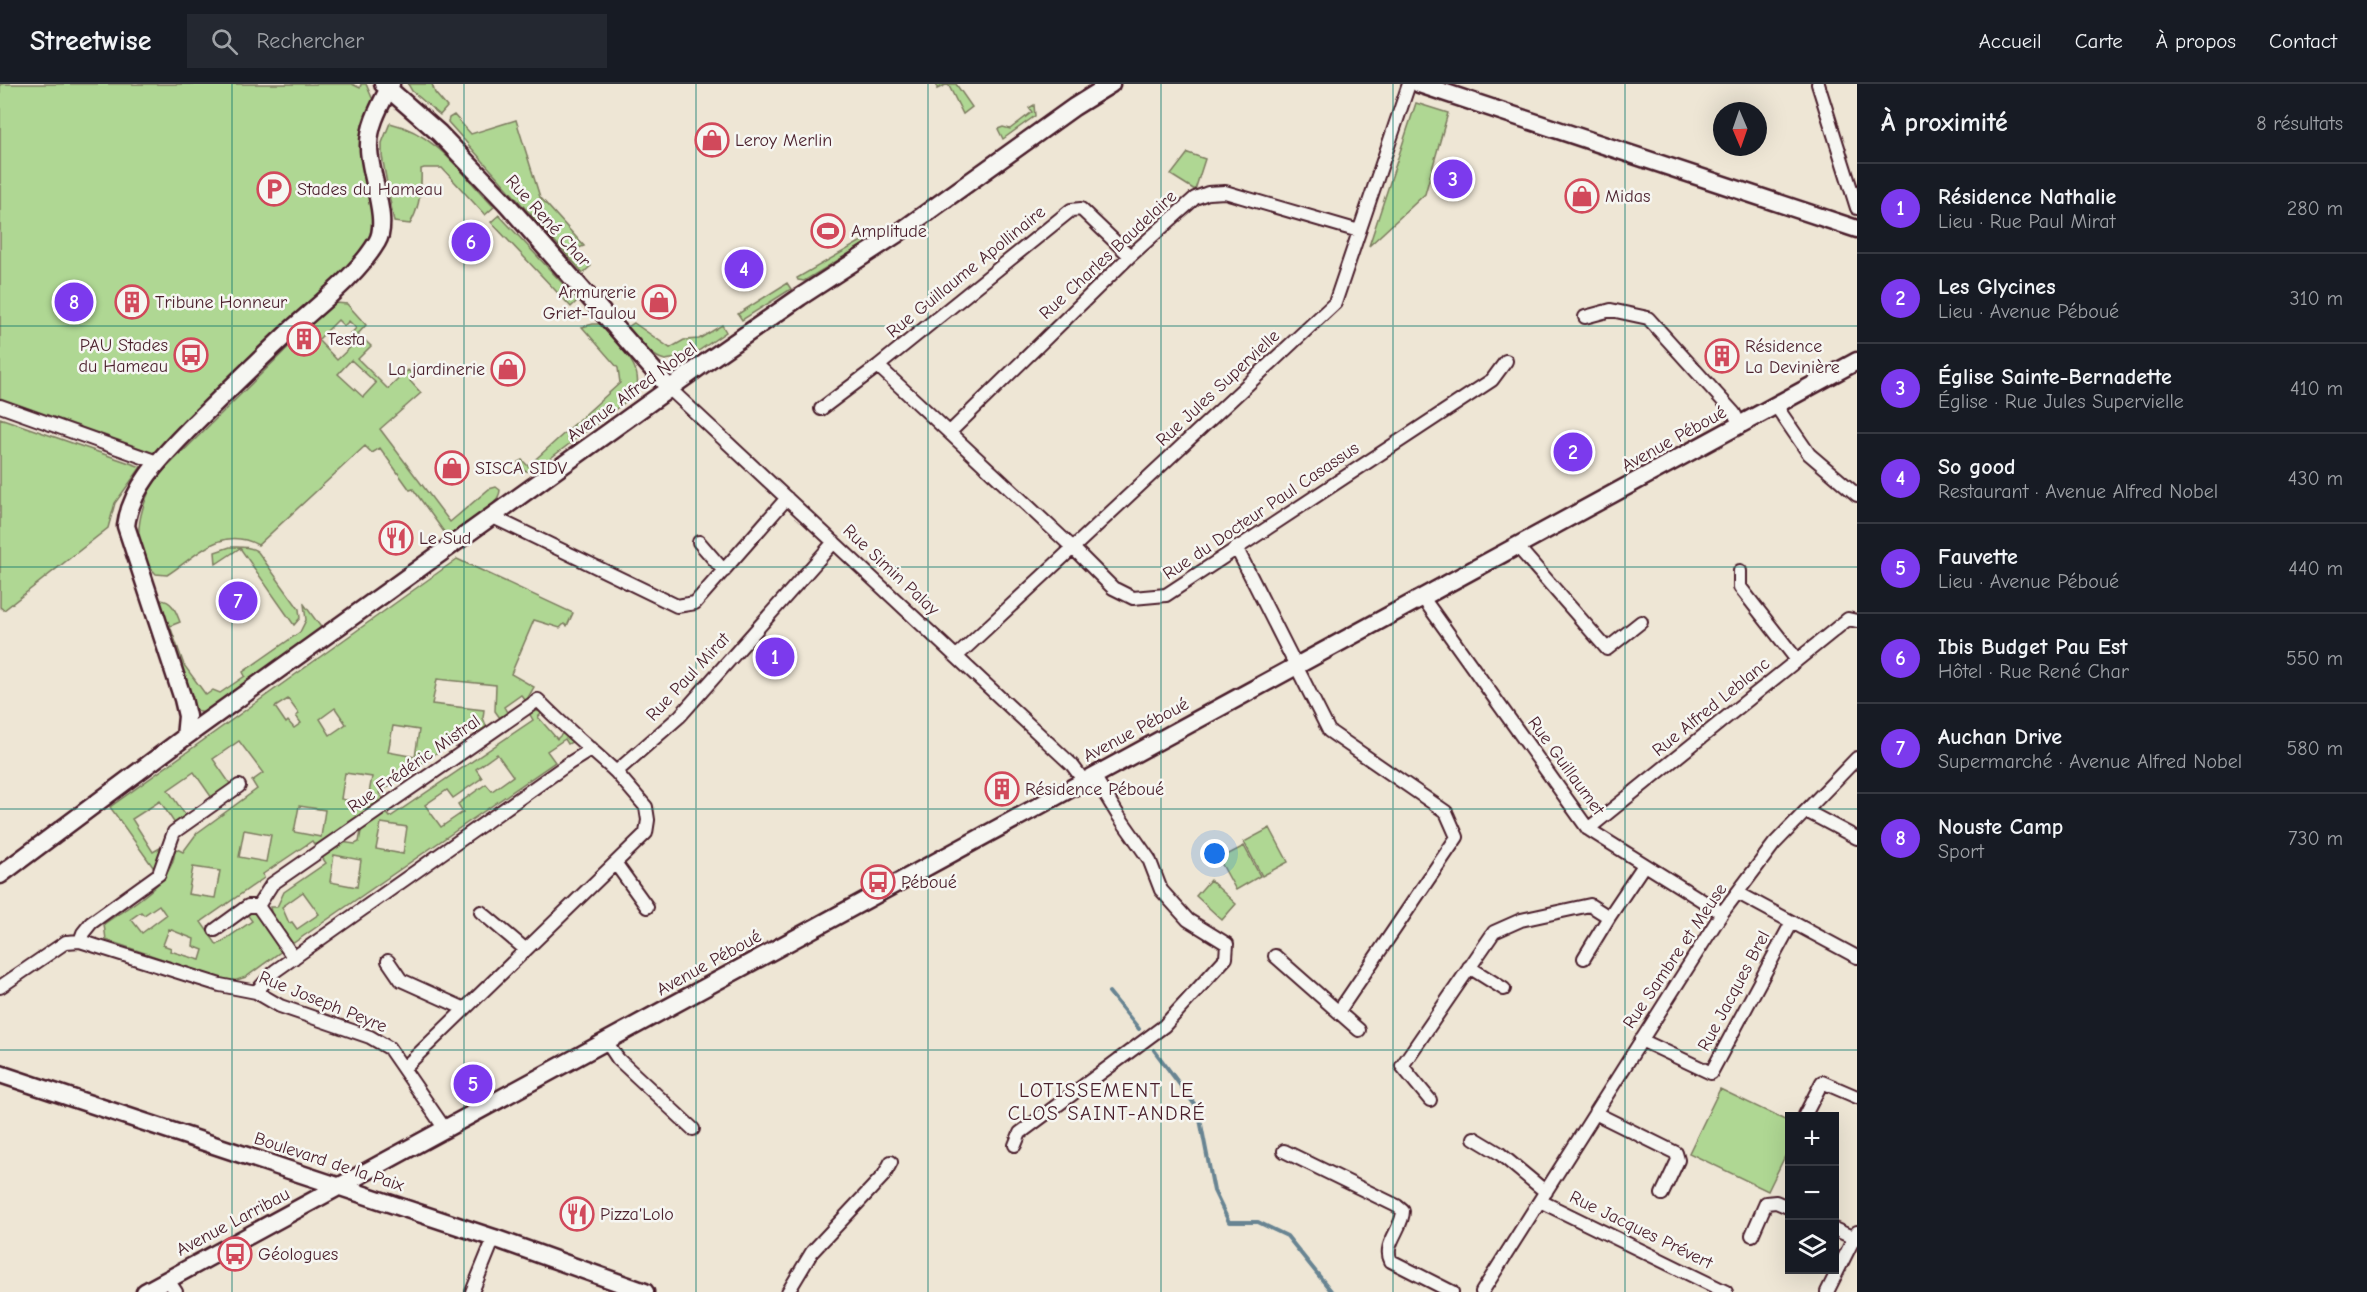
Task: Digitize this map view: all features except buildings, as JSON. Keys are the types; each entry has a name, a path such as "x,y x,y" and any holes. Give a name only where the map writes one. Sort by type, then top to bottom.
{"street":[{"name":"Rue Jules Supervielle","path":"957,656 1335,303 1409,84"},
{"path":"1419,84 1856,224"},
{"path":"1818,84 1857,208"},
{"path":"185,737 187,716 183,699 126,526 131,505 157,462 235,382 338,286 378,241 382,228 369,148 376,114 388,85"},
{"name":"Rue René Char","path":"388,85 439,133 506,203 670,389"},
{"name":"Avenue Alfred Nobel","path":"0,875 185,737 670,389 800,297 897,234 1074,107 1109,85"},
{"name":"Rue Charles Baudelaire","path":"950,432 1130,256 1195,198 1208,193 1226,192 1359,231"},
{"name":"Rue Guillaume Apollinaire","path":"821,409 878,366 1071,210 1081,209 1130,256"},
{"path":"1585,316 1611,310 1648,318 1734,413 1740,425"},
{"name":"Rue du Docteur Paul Casassus","path":"878,366 1113,588 1133,598 1146,598 1166,595 1492,380 1506,361"},
{"name":"Avenue Péboué","path":"340,1186 1857,362"},
{"name":"Rue Simin Palay","path":"670,389 1072,765 1089,778 1149,859 1161,890 1188,920 1227,945 1226,958 1164,1026 1020,1133 1015,1145"},
{"path":"0,406 157,462"},
{"path":"1776,406 1809,454 1857,495"},
{"path":"492,517 677,606 695,603 787,498"},
{"path":"699,542 724,571"},
{"name":"Rue Paul Mirat","path":"616,772 680,716 834,542"},
{"path":"1517,546 1607,649 1641,622"},
{"path":"1236,547 1329,730 1446,812 1457,837 1338,1011"},
{"path":"1740,571 1740,588 1797,660"},
{"name":"Rue Guillaumet","path":"1423,598 1588,829 1722,913"},
{"name":"Rue Alfred Leblanc","path":"1588,829 1848,619 1857,621"},
{"name":"Rue Frédéric Mistral","path":"215,930 248,906 258,906 272,885 538,700 564,727 616,772"},
{"path":"255,992 275,971 592,749"},
{"name":"Rue Sambre et Meuse","path":"1487,1291 1543,1196 1722,913 1774,844 1857,758"},
{"path":"404,1068 646,833 648,819 646,807 616,772"},
{"path":"0,987 66,942 80,941 91,923 159,874 174,832 239,786"},
{"path":"1806,811 1857,838"},
{"path":"616,864 647,907"},
{"path":"1584,958 1644,864"},
{"path":"1738,893 1857,957"},
{"path":"1430,1100 1401,1066 1494,932 1521,920 1590,905 1610,917"},
{"path":"258,906 294,958"},
{"path":"482,912 525,949"},
{"name":"Rue Jacques Brel","path":"1641,1040 1711,1073 1792,922"},
{"name":"Rue Joseph Peyre","path":"80,941 220,986 255,992 280,1006 370,1037 389,1048 445,1129"},
{"path":"1275,956 1359,1030"},
{"path":"388,961 401,980 464,1008"},
{"path":"1469,966 1504,988"},
{"path":"606,1041 618,1059 693,1128"},
{"name":"Boulevard de la Paix","path":"0,1074 494,1238 645,1292"},
{"path":"1807,1112 1822,1083 1857,1097"},
{"path":"1595,1113 1676,1153 1678,1160 1662,1194"},
{"path":"1474,1138 1499,1153 1543,1196"},
{"path":"1284,1151 1404,1211 1388,1256 1391,1261 1452,1292"},
{"path":"788,1292 812,1252 884,1175 891,1162"},
{"name":"Avenue Larribau","path":"145,1292 172,1286 340,1186"},
{"name":"Rue Jacques Prévert","path":"1543,1196 1726,1292"},
{"path":"1752,1235 1766,1203 1776,1202 1785,1206"},
{"path":"1827,1292 1855,1235 1839,1230"},
{"path":"472,1292 494,1238"}],"green space":[{"path":"0,84 352,84 360,88 361,84 366,84 373,100 360,141 372,214 369,241 357,260 157,454 0,398"},
{"path":"408,84 432,84 435,93 447,107 440,115 412,91"},
{"path":"937,84 948,84 937,89"},
{"path":"948,84 956,84 972,107 963,114"},
{"path":"1416,103 1448,113 1425,194 1369,246"},
{"path":"1034,105 1035,116 1003,139 998,129 1003,127 1010,129 1032,112 1029,108"},
{"path":"454,115 471,134 516,120 540,197 584,246 576,249 591,266 583,273 448,122 449,118"},
{"path":"390,123 407,128 435,146 494,207 485,215 442,168 424,168 421,169 421,191 418,204 410,224 394,222 382,156 382,143"},
{"path":"1188,153 1205,159 1195,190 1171,175"},
{"path":"499,215 578,300 571,307 491,222"},
{"path":"879,231 881,234 804,281 798,280 797,278"},
{"path":"787,283 791,289 742,320 738,314"},
{"path":"336,303 347,304 366,325 358,334 371,346 358,359 388,389 408,370 414,376 410,381 421,393 380,429 450,522 489,489 496,487 500,490 498,497 478,518 445,541 447,536 380,448 372,453 365,446 258,545 244,540 220,541 199,552 167,575 156,574 147,563 139,540 144,503 155,479 330,306","holes":["338,320 344,326 349,321 356,328 351,334 358,340 337,360 318,340","351,360 376,383 363,397 338,374"]},
{"path":"634,323 670,348 684,340 699,339 722,325 726,332 691,356 686,352 677,358 665,360 649,351 628,327"},
{"path":"601,324 635,368 637,387 633,396 532,472 521,470 518,462 522,460 528,466 620,383 618,368 582,327"},
{"path":"0,418 141,467 115,503 108,528 4,610 0,607"},
{"path":"230,547 249,548 258,552 299,609 300,618 294,625 240,548 216,564 215,552"},
{"path":"457,559 573,613 567,626 564,624 560,628 534,620 511,674 534,687 526,701 521,695 504,707 508,714 500,718 495,711 496,685 437,679 432,704 484,710 483,718 487,728 479,734 474,727 379,793 383,799 316,847 312,841 263,874 264,878 201,922 217,945 252,921 246,913 249,911 259,916 283,950 246,977 231,982 106,940 104,924 138,901 159,882 168,872 175,848 183,852 197,833 257,789 252,781 263,773 239,741 213,759 231,785 212,798 194,772 168,790 186,816 175,824 160,801 132,819 153,852 160,848 163,850 157,865 153,867 110,807","holes":["288,699 299,714 296,716 301,723 294,728 288,721 286,723 275,707","335,708 346,724 330,735 320,719","393,726 419,730 415,757 388,752","345,773 372,777 367,804 341,799","299,806 325,810 321,837 294,832","244,830 271,835 266,862 239,857","193,867 220,871 215,898 188,894","159,905 166,915 142,933 131,919 141,912 144,915","169,929 194,939 193,946 203,950 200,960 170,951 171,948 163,945"]},
{"path":"161,600 168,602 175,611 180,622 170,626 184,665 206,695 213,690 220,693 245,676 243,672 300,632 306,620 304,604 323,630 207,713 200,712 194,708 159,603"},
{"path":"543,712 538,717 557,739 563,733 574,741 568,744 565,739 547,751 555,762 292,944 272,917 270,907 277,907 284,892 326,863 321,856 341,842 355,844 359,842 362,826 384,810 390,817 533,720 529,713","holes":["497,754 513,776 492,791 486,784 458,804 463,812 441,827 425,805 447,790 453,798 482,778 476,769","381,823 407,827 403,854 376,849","334,855 361,860 357,887 330,882","303,892 319,914 297,929 292,922 289,923 282,907"]},
{"path":"1270,828 1288,862 1262,876 1244,842"},
{"path":"1244,846 1260,876 1236,890 1219,859"},
{"path":"1210,880 1236,904 1222,920 1196,896"},
{"path":"1720,1089 1785,1120 1785,1156 1768,1191 1689,1153"}],"waterway":[{"path":"1109,992 1139,1029"},
{"path":"1154,1050 1198,1109 1214,1191 1229,1222 1258,1222 1287,1236 1332,1292"}],"place":[{"name":"Leroy Merlin","path":"712,140"},
{"name":"Église Sainte-Bernadette","path":"1453,179"},
{"name":"Stades du Hameau","path":"274,189"},
{"name":"Midas","path":"1582,196"},
{"name":"Amplitude","path":"828,231"},
{"name":"Ibis Budget Pau Est","path":"471,242"},
{"name":"So good","path":"744,269"},
{"name":"Nouste Camp","path":"74,302"},
{"name":"Tribune Honneur","path":"132,302"},
{"name":"Armurerie Griet-Taulou","path":"659,302"},
{"name":"Testa","path":"304,339"},
{"name":"PAU Stades du Hameau","path":"191,355"},
{"name":"Résidence La Devinière","path":"1722,356"},
{"name":"La jardinerie","path":"508,369"},
{"name":"Les Glycines","path":"1573,452"},
{"name":"SISCA SIDV","path":"452,468"},
{"name":"Le Sud","path":"396,538"},
{"name":"Auchan Drive","path":"238,601"},
{"name":"Résidence Nathalie","path":"775,657"},
{"name":"Résidence Péboué","path":"1002,789"},
{"name":"Péboué","path":"878,882"},
{"name":"Fauvette","path":"473,1084"},
{"name":"Pizza'Lolo","path":"577,1214"},
{"name":"Géologues","path":"235,1254"}],"district":[{"name":"LOTISSEMENT LE CLOS SAINT-ANDRÉ","path":"1107,1102"}]}
